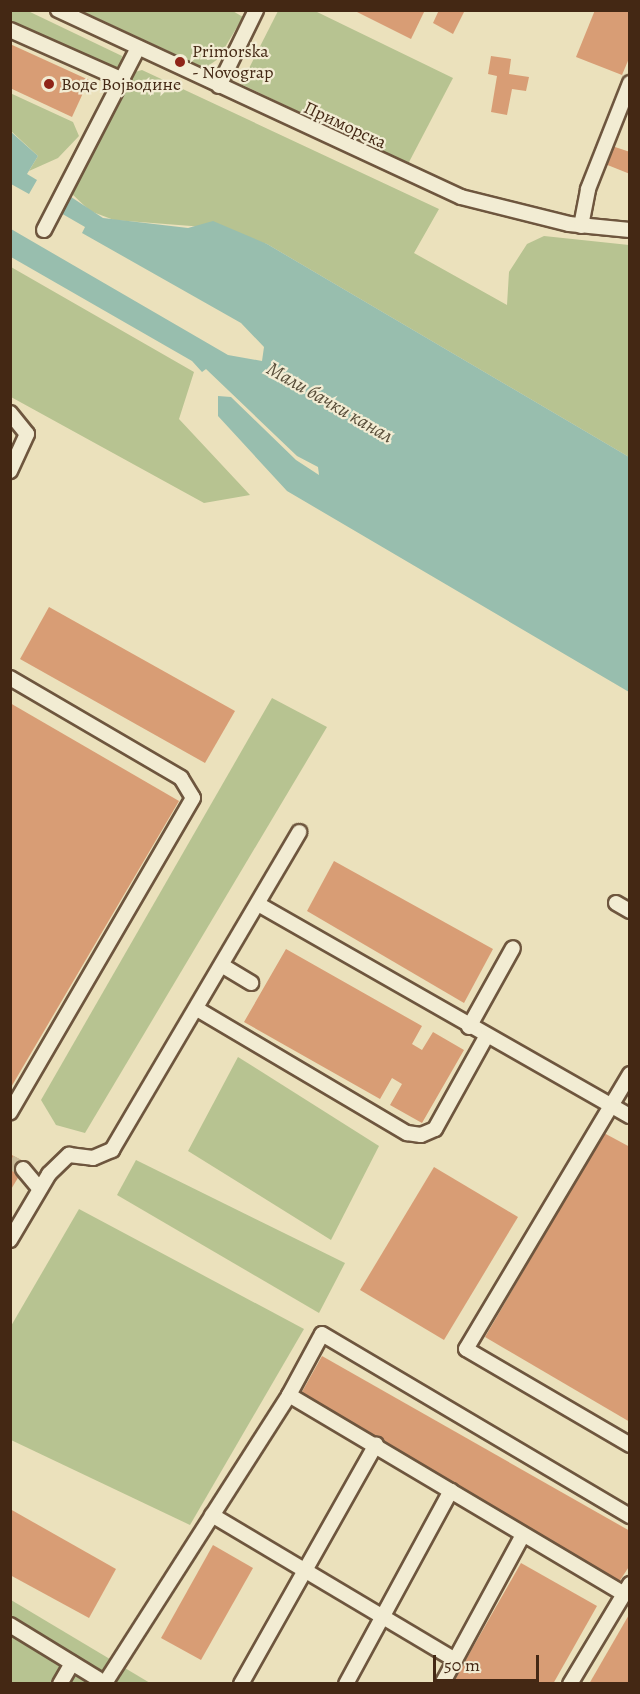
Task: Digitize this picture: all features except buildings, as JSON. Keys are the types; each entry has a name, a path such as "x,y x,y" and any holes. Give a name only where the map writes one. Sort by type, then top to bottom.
{"street":[{"name":"Приморска","path":"58,10 461,196 581,226 630,230"},
{"path":"219,86 256,10"},
{"path":"10,30 123,80"},
{"path":"44,230 138,48"},
{"path":"581,226 588,189 630,83"},
{"path":"10,413 27,434 10,471"},
{"path":"10,678 181,778 193,798 10,1113"},
{"path":"10,1240 49,1174 69,1155 93,1158 112,1150 299,832"},
{"path":"616,903 630,911"},
{"path":"258,904 486,1037 630,1116"},
{"path":"469,1027 513,948"},
{"path":"222,966 251,984"},
{"path":"197,1009 407,1132 421,1135 435,1129 486,1037"},
{"path":"630,1074 466,1349 630,1445"},
{"path":"23,1170 40,1189"},
{"path":"10,1624 101,1682 289,1395 322,1334 630,1516"},
{"path":"289,1395 376,1444 523,1535 627,1589 570,1683"},
{"path":"241,1683 376,1444"},
{"path":"345,1683 451,1491"},
{"path":"212,1515 455,1660"},
{"path":"442,1683 523,1535"},
{"path":"60,1683 72,1663"}],"shaded area":[{"path":"231,10 243,17 218,59 205,68 82,11"},
{"path":"11,11 28,11 122,56 119,70 11,23"},
{"path":"278,11 315,11 453,78 408,164 241,84"},
{"path":"142,70 439,209 414,253 507,305 509,272 527,244 544,236 629,245 629,457 267,244 204,227 114,220 90,211 71,193 135,72"},
{"path":"10,93 73,122 79,136 58,158 29,171 38,156 11,131"},
{"path":"11,267 194,372 179,419 250,495 204,503 11,397"},
{"path":"272,698 327,727 85,1133 56,1125 41,1100"},
{"path":"238,1057 379,1146 331,1240 188,1151"},
{"path":"136,1160 345,1263 319,1313 117,1195"},
{"path":"79,1209 304,1329 190,1525 11,1440 11,1326"},
{"path":"11,1600 150,1683 11,1683"}],"water":[{"path":"10,131 38,156 27,174 37,180 29,194 11,184"},
{"name":"Мали бачки канал","path":"68,195 103,218 188,228 213,221 267,244 629,457 629,692 287,491 218,416 218,396 231,397 296,460 319,475 318,467 297,456 206,369 202,372 192,361 11,257 11,229 228,355 262,361 264,347 241,323 82,233 85,227 59,212"}],"tunnel":[{"path":"10,1162 23,1169"}],"place":[{"name":"Primorska - Novograp","path":"180,62"},
{"name":"Воде Војводине","path":"49,84"}]}
